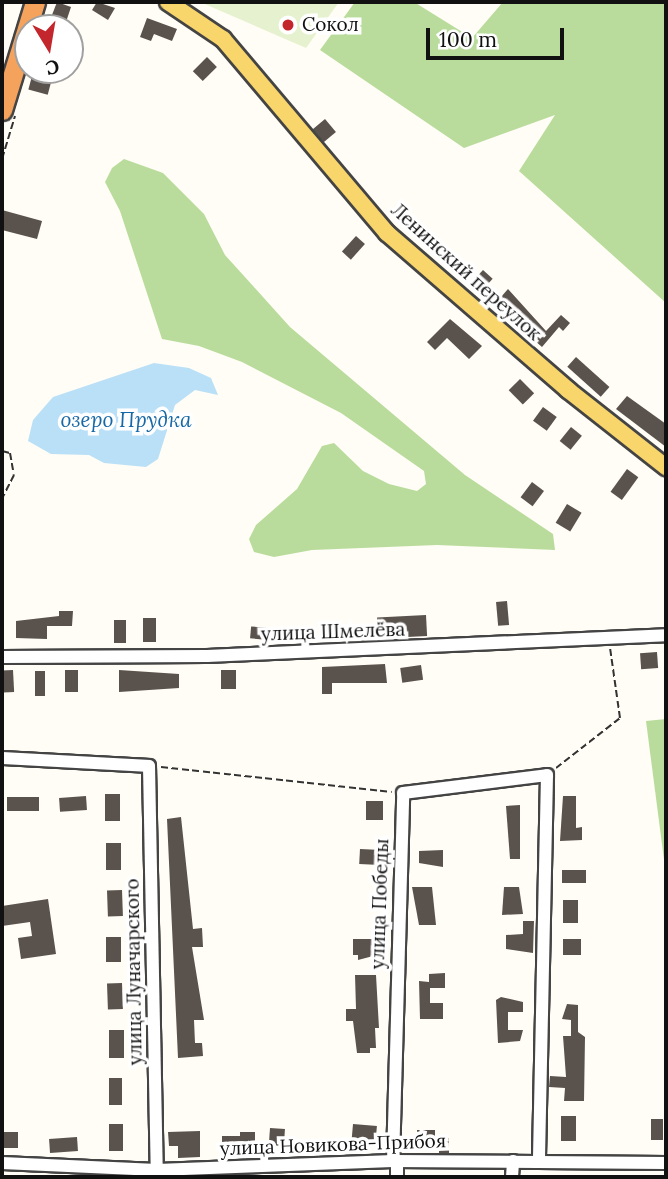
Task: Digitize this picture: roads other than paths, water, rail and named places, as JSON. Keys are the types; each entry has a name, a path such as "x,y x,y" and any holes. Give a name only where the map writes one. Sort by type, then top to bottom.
{"highway":[{"path":"2,110 35,2"}],"main road":[{"name":"Ленинский переулок","path":"168,2 223,38 387,233 568,390 666,467"}],"street":[{"name":"улица Шмелёва","path":"2,657 207,656 609,640 666,635"},
{"name":"улица Луначарского","path":"2,758 149,766 157,1174"},
{"name":"улица Победы","path":"397,1177 395,1161 403,793 547,775 539,1161"},
{"name":"улица Новикова-Прибоя","path":"2,1163 157,1174 274,1171 395,1161 666,1163"},
{"path":"512,1177 513,1161"}],"water":[{"name":"озеро Прудка","path":"154,363 189,368 211,378 218,395 195,390 175,405 158,459 146,467 104,463 89,455 51,454 28,441 33,420 53,397"}],"place":[{"name":"Сокол","path":"288,25"}]}
